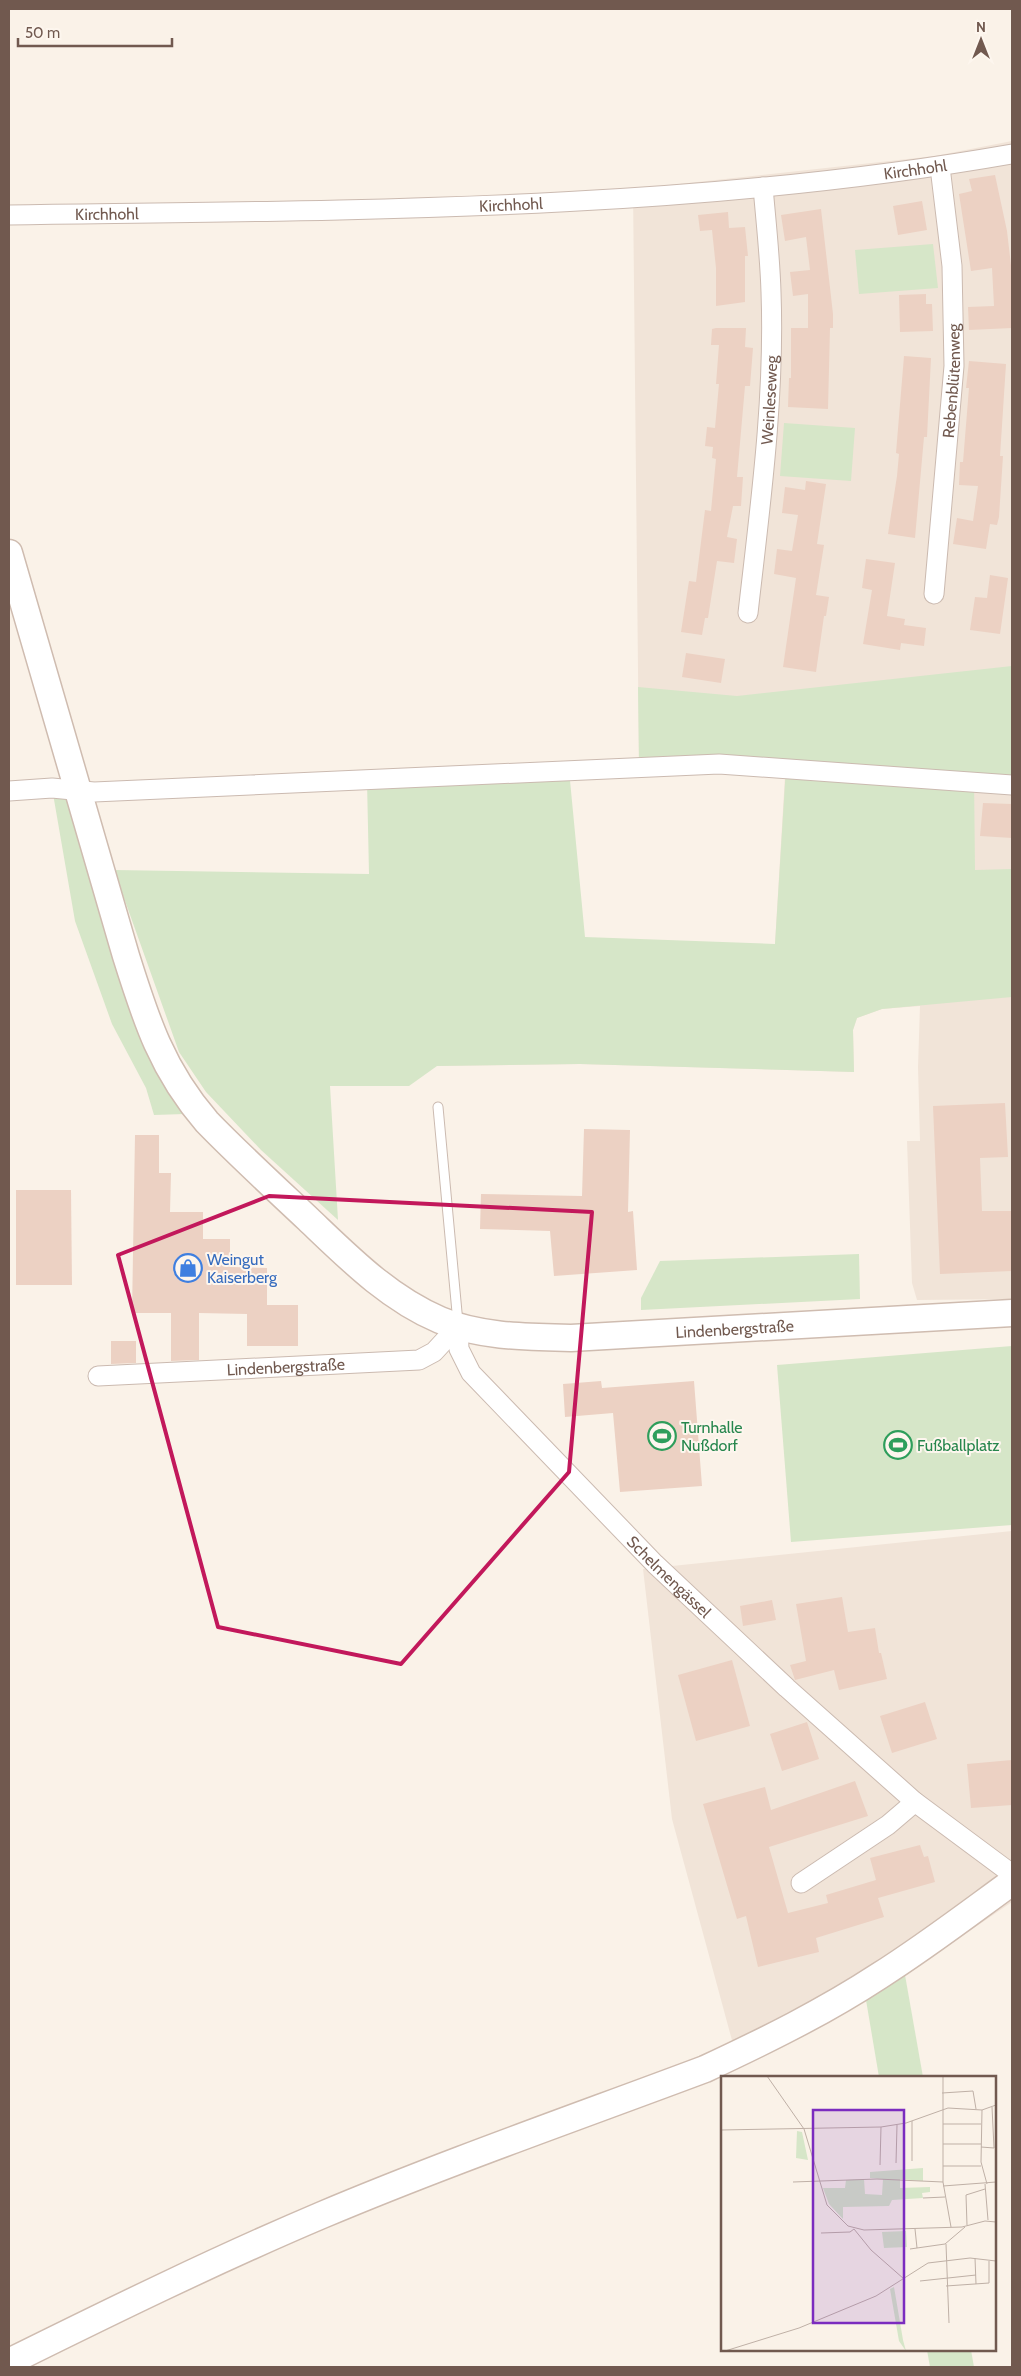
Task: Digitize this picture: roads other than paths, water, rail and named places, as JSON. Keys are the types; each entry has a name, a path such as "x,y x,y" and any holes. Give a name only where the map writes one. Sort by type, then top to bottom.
{"main road":[{"name":"Lindenbergstraße","path":"9,553 126,956 150,1030 161,1055 190,1102 228,1144 365,1272 390,1292 440,1320 458,1326 511,1336 571,1338 1012,1313"},
{"path":"9,2362 241,2250 323,2215 439,2168 705,2069 742,2052 789,2029 879,1976 1012,1882"}],"street":[{"name":"Kirchhohl","path":"9,215 372,209 587,201 763,187 940,167 1012,154"},
{"name":"Rebenblütenweg","path":"934,594 954,366 952,266 940,167"},
{"name":"Weinleseweg","path":"748,613 765,452 770,373 771,293 763,187"},
{"path":"9,791 52,788 94,792 719,764 976,784 1012,785"},
{"name":"Lindenbergstraße","path":"98,1376 419,1360 434,1352 458,1326"},
{"name":"Schelmengässel","path":"458,1326 458,1349 471,1373 496,1402 655,1564 787,1688 915,1802 1012,1874"},
{"path":"801,1883 888,1825 915,1802"}],"lane":[{"path":"438,1107 458,1326"}],"place":[{"name":"Weingut Kaiserberg","path":"188,1268"},
{"name":"Turnhalle Nußdorf","path":"662,1436"},
{"name":"Fußballplatz","path":"898,1445"}]}
